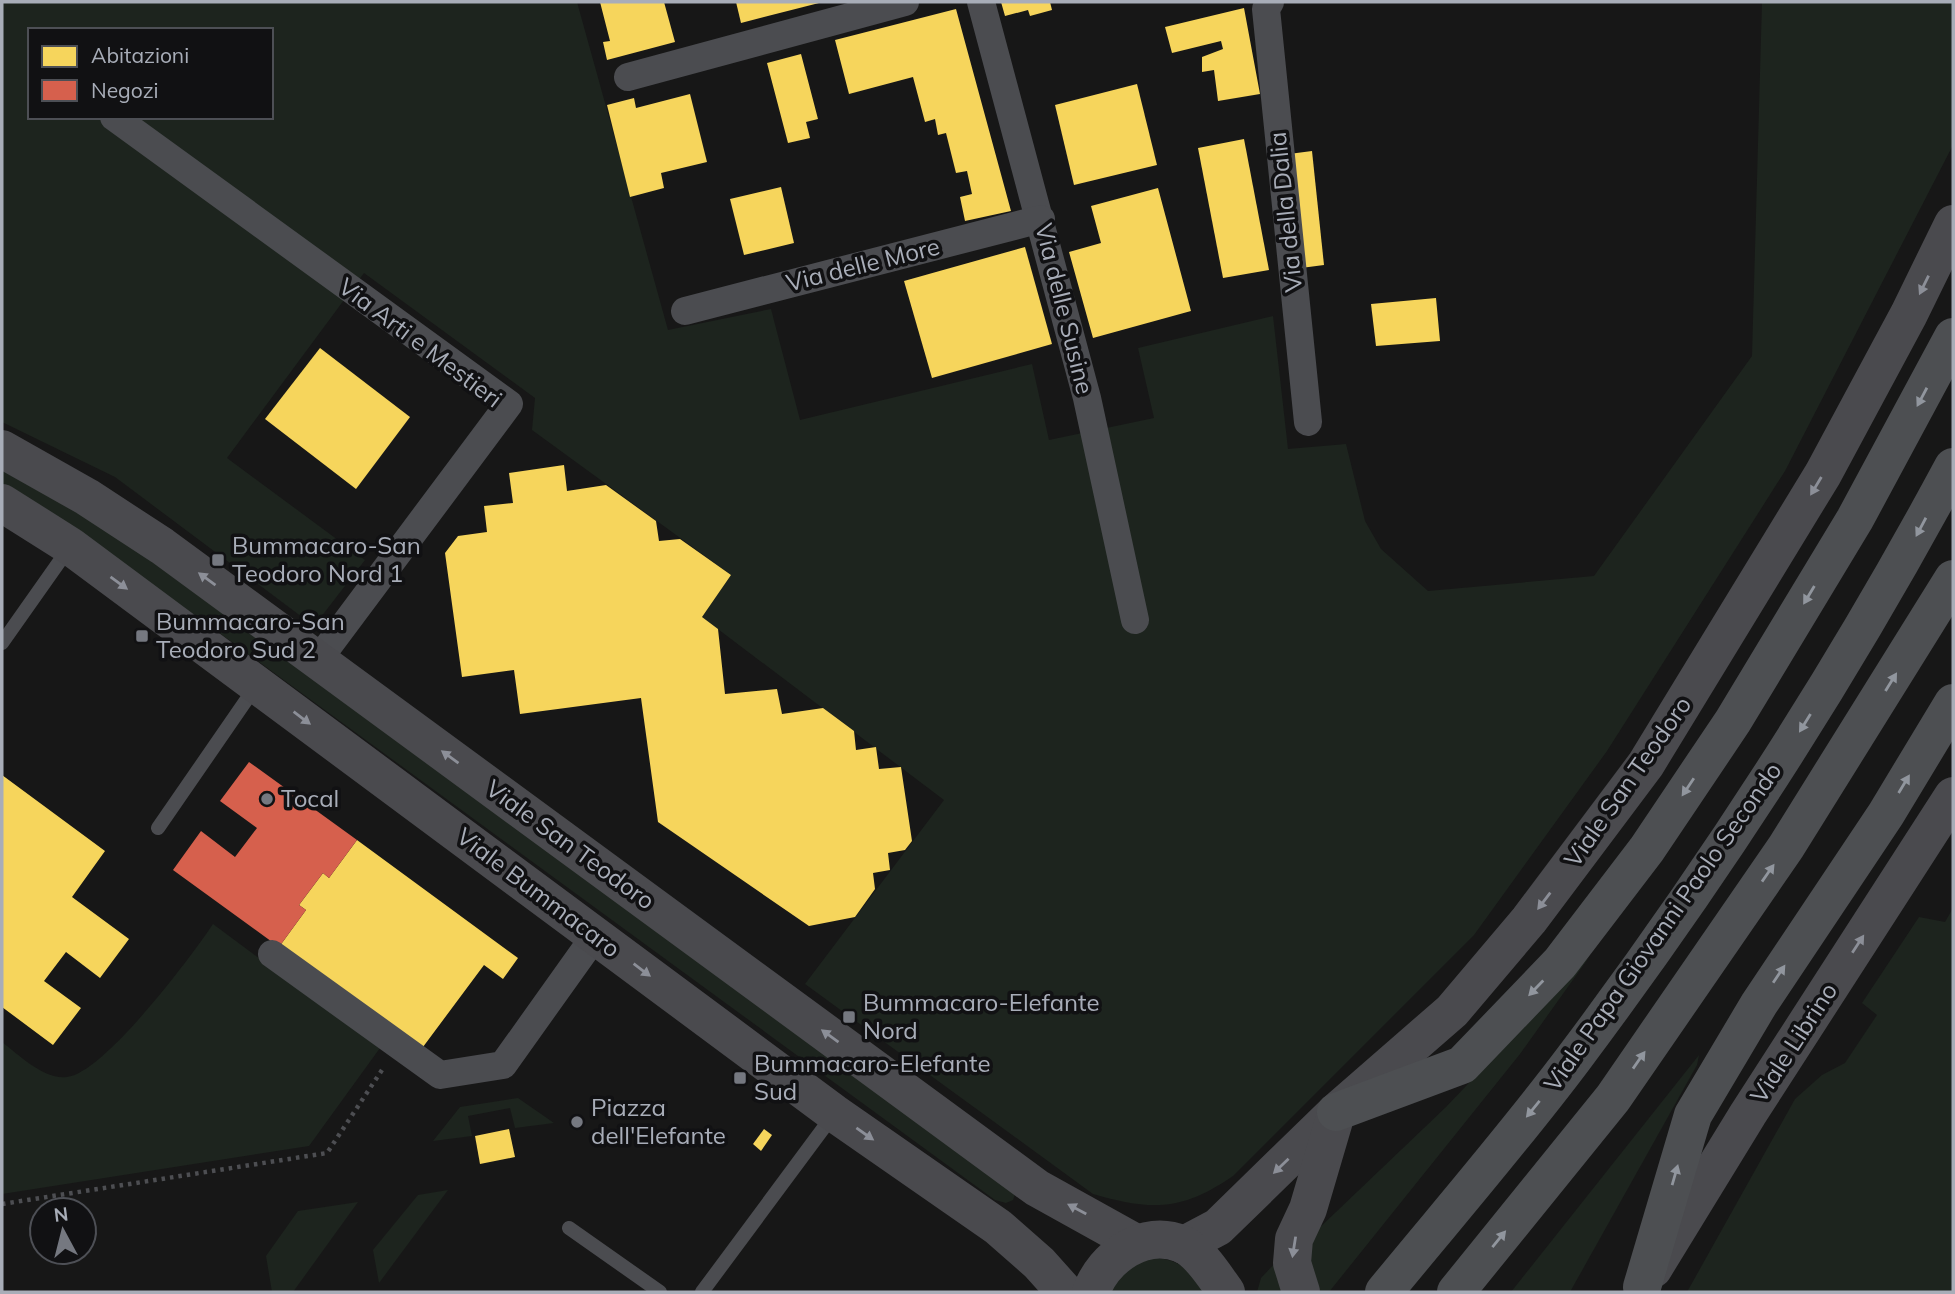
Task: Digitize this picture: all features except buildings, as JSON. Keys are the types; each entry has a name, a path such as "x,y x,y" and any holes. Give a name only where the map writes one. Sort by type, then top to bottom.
{"main road":[{"name":"Viale San Teodoro","path":"1184,1245 1218,1227 1336,1112 1452,1011 1530,920 1646,764 1823,474 1909,314 1953,224"},
{"path":"1301,1292 1292,1263 1294,1239 1308,1209 1336,1112 1462,1065 1560,963 1647,849 1733,720 1855,519 1953,337"},
{"name":"Viale San Teodoro","path":"2,449 87,497 162,546 1037,1188 1136,1243"},
{"name":"Viale Papa Giovanni Paolo Secondo","path":"1384,1292 1573,1059 1744,821 1886,592 1953,467"},
{"name":"Viale Bummacaro","path":"2,503 70,547 834,1113 998,1227 1039,1263 1065,1292"},
{"path":"1455,1292 1613,1098 1786,847 1953,579"},
{"path":"1639,1291 1693,1115 1759,1004 1886,814 1953,703"},
{"name":"Viale Librino","path":"1639,1291 1748,1114 1953,796"},
{"path":"1091,1292 1096,1279 1111,1260 1136,1243 1161,1239 1184,1245 1207,1267 1226,1292"}],"street":[{"path":"628,76 905,2"},
{"name":"Via delle Susine","path":"982,2 1087,398 1135,620"},
{"name":"Via della Dalia","path":"1270,2 1266,9 1308,422"},
{"name":"Via Arti e Mestieri","path":"117,119 509,404 318,660"},
{"name":"Via delle More","path":"685,311 1041,219"},
{"path":"272,954 440,1075 503,1065 596,936"}],"lane":[{"path":"2,643 70,547"},
{"path":"158,828 257,685"},
{"path":"702,1292 834,1113"},
{"path":"569,1228 660,1292"}],"path":[{"path":"2,1204 327,1153 399,1045"}],"shaded area":[{"path":"2,2 577,2 668,330 771,309 800,420 1032,364 1049,440 1154,418 1138,348 1273,316 1288,449 1346,444 1365,521 1381,549 1428,591 1594,576 1752,356 1762,2 1953,2 1953,145 1785,471 1607,751 1474,935 1233,1176 1215,1188 1182,1202 1150,1205 1093,1194 805,984 944,800 702,617 731,575 532,430 535,398 364,273 227,458 365,560 314,626 115,477 2,422"},
{"path":"2,465 87,514 1015,1194 1013,1200 1006,1203 995,1200 203,621 2,485"},
{"path":"1953,908 1953,1292 1687,1292 1795,1099 1822,1075 1845,1063 1877,1015 1862,1003 1919,917 1945,922"},
{"path":"213,924 380,1048 309,1146 2,1194 2,1042 32,1066 50,1075 67,1077 83,1071 124,1036"},
{"path":"1590,956 1520,1054 1329,1292 1315,1292 1305,1267 1314,1233 1446,1107"},
{"path":"1699,1055 1697,1065 1570,1292 1511,1292"},
{"path":"518,1098 554,1123 515,1128 510,1108 468,1116 472,1136 433,1141 460,1107"},
{"path":"448,1190 379,1283 373,1250 418,1195"},
{"path":"358,1202 293,1292 272,1292 266,1256 298,1211"},
{"path":"1146,1257 1175,1262 1192,1276 1205,1292 1108,1292 1111,1283"},
{"path":"1278,1260 1284,1292 1257,1292 1261,1278"}],"place":[{"name":"Bummacaro-San Teodoro Nord 1","path":"218,560"},
{"name":"Bummacaro-San Teodoro Sud 2","path":"142,636"},
{"name":"Tocal","path":"267,799"},
{"name":"Bummacaro-Elefante Nord","path":"849,1017"},
{"name":"Bummacaro-Elefante Sud","path":"740,1078"},
{"name":"Piazza dell'Elefante","path":"577,1122"}]}
